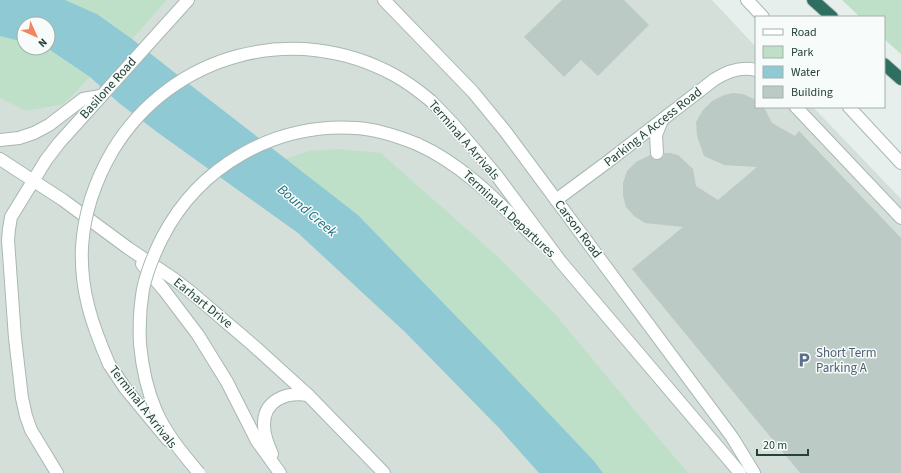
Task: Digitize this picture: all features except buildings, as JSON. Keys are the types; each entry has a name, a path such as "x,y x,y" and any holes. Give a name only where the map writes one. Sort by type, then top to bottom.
{"highway":[{"path":"813,0 831,16"},
{"path":"885,65 901,80"}],"street":[{"name":"Basilone Road","path":"57,473 31,430 26,416 21,390 8,252 11,217 53,151 188,0"},
{"name":"Carson Road","path":"384,0 473,92 505,131 732,437 754,473"},
{"path":"747,0 762,16"},
{"name":"Terminal A Arrivals","path":"195,473 125,388 109,364 90,315 86,299 82,265 82,247 85,227 93,194 107,161 125,131 133,122 150,104 179,82 214,64 231,58 249,53 289,49 328,52 347,56 380,68 407,82 431,101 454,125 497,176 560,262"},
{"name":"Parking A Access Road","path":"556,200 716,79 727,72 741,68 755,70"},
{"path":"0,140 19,138 34,133 49,125 83,99 101,96"},
{"path":"797,108 901,218"},
{"path":"850,108 901,163"},
{"path":"657,153 656,135 662,119"},
{"name":"Terminal A Departures","path":"199,473 168,434 156,411 146,381 141,351 140,320 143,289 152,259 172,221 190,197 211,175 236,157 264,143 307,131 356,128 389,134 431,150 449,161 474,180 560,262"},
{"name":"Earhart Drive","path":"0,159 63,200 192,293 238,331 308,395 384,473"},
{"path":"128,248 164,290 198,335 227,382 256,441 279,471"},
{"path":"560,262 740,473"},
{"path":"279,471 264,432 264,419 266,413 272,403 283,396 297,394 308,395"}],"shaded area":[{"path":"0,0 712,0 755,46 755,108 814,108 901,199 901,473 0,473"}],"green space":[{"path":"65,0 167,0 132,39 97,14"},
{"path":"842,0 901,0 901,54 885,40 885,16 859,16"},
{"path":"0,36 16,40 16,56 56,56 56,54 90,77 64,104 26,111 0,98"},
{"path":"338,149 381,153 497,256 555,314 688,473 603,473 594,461 486,347 358,215 285,159 309,151"}],"water":[{"name":"Bound Creek","path":"0,0 65,0 97,14 132,39 358,215 486,347 594,461 603,473 539,473 499,428 405,332 298,233 157,132 119,103 90,77 56,54 56,16 16,16 16,40 0,36"}],"place":[{"name":"Short Term Parking A","path":"804,360"}]}
